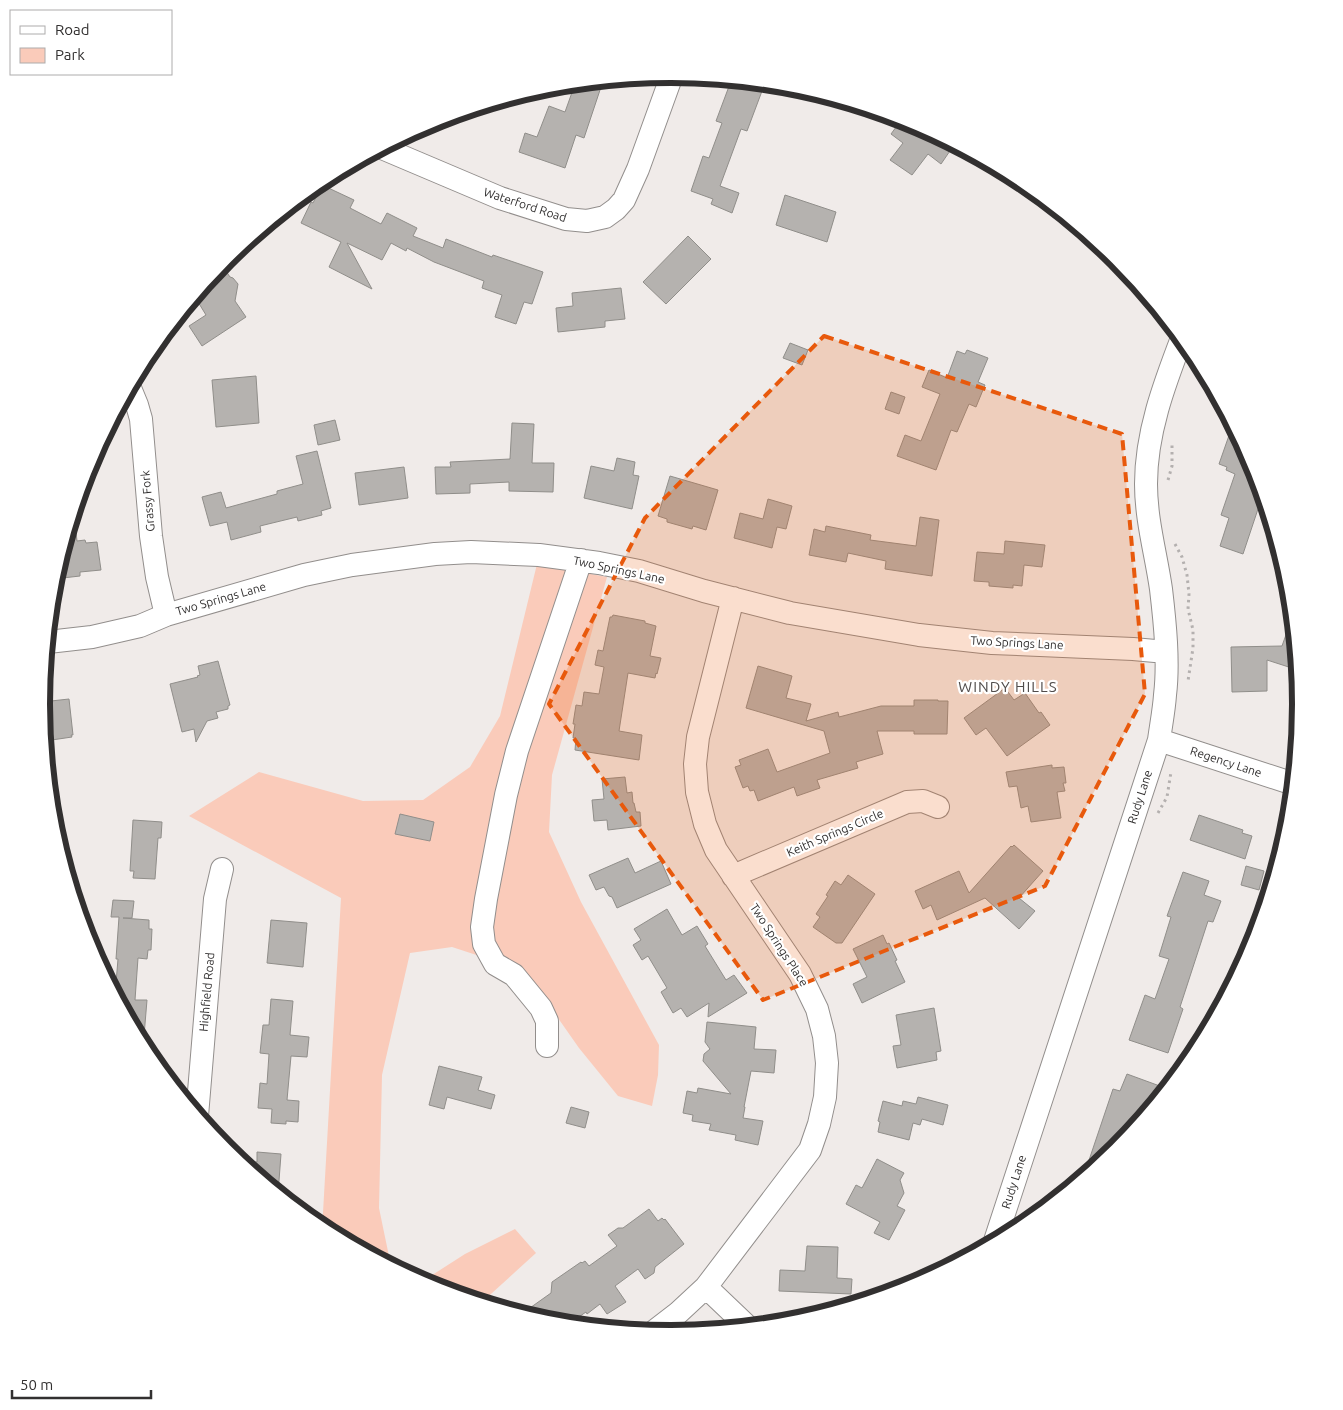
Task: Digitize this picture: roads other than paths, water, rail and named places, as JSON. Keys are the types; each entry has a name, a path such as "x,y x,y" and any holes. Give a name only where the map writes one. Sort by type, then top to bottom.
{"street":[{"name":"Waterford Road","path":"390,152 500,198 566,219 587,221 605,217 624,200 638,169 669,83"},
{"name":"Rudy Lane","path":"997,1234 1159,740 1165,694 1165,628 1160,588 1148,525 1146,484 1149,444 1157,410 1179,347"},
{"name":"Grassy Fork","path":"133,394 141,419 151,536 166,615"},
{"name":"Two Springs Lane","path":"53,641 92,637 140,626 166,615 304,576 352,565 435,554 472,552 539,555 599,563 790,613 919,635 992,643 1133,648 1166,652"},
{"path":"547,1046 547,1021 541,1008 514,975 495,964 484,944 482,927 506,795 517,751 581,560"},
{"name":"Two Springs Place","path":"661,1326 706,1287 810,1150 826,1096 827,1064 824,1036 817,1009 800,974 716,850 705,824 697,792 695,764 698,736 733,598"},
{"name":"Regency Lane","path":"1159,740 1288,782"},
{"name":"Keith Springs Circle","path":"733,876 907,802 923,801 938,807"},
{"name":"Highfield Road","path":"198,1107 215,899 222,869"},
{"path":"706,1287 743,1322"}],"district":[{"name":"WINDY HILLS","path":"1008,687"}]}
